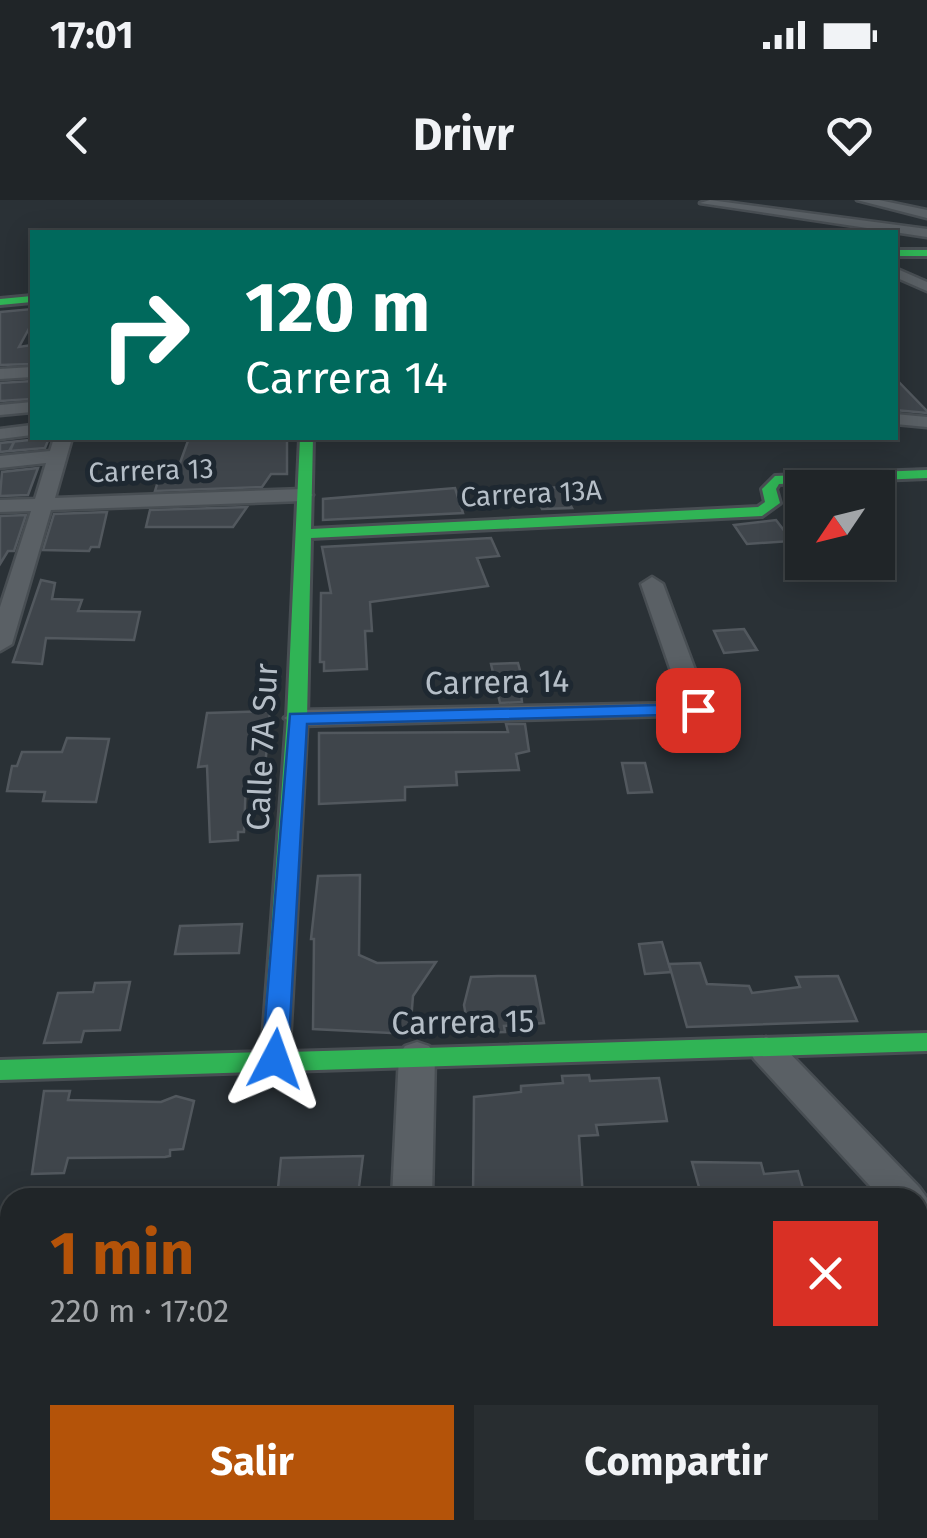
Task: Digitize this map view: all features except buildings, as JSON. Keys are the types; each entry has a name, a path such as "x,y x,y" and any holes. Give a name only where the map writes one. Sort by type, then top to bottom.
{"street":[{"path":"864,200 927,214"},
{"path":"706,203 738,203 927,233"},
{"path":"898,253 927,254"},
{"path":"898,273 927,287"},
{"path":"0,302 30,299"},
{"path":"0,374 30,372"},
{"path":"0,410 30,406"},
{"path":"898,419 927,422"},
{"path":"0,434 30,430"},
{"name":"Calle 7A Sur","path":"275,1059 297,718 306,440"},
{"path":"0,462 61,447"},
{"path":"0,644 61,447"},
{"name":"Carrera 13A","path":"302,534 762,511 773,503 769,490 775,480 927,474"},
{"name":"Carrera 13","path":"0,506 303,495"},
{"name":"Carrera 14","path":"297,718 698,710 652,584"},
{"name":"Carrera 15","path":"0,1070 417,1055 766,1050 927,1042"},
{"path":"766,1050 896,1188"},
{"path":"412,1188 417,1055"}],"traffic: fast":[{"path":"898,253 927,253"},
{"path":"0,302 30,299"},
{"path":"275,1059 297,718 306,440"},
{"path":"302,534 762,511 773,503 769,489 775,480 927,474"},
{"path":"0,1070 927,1042"}],"route":[{"path":"275,1059 297,718 698,710"}]}
